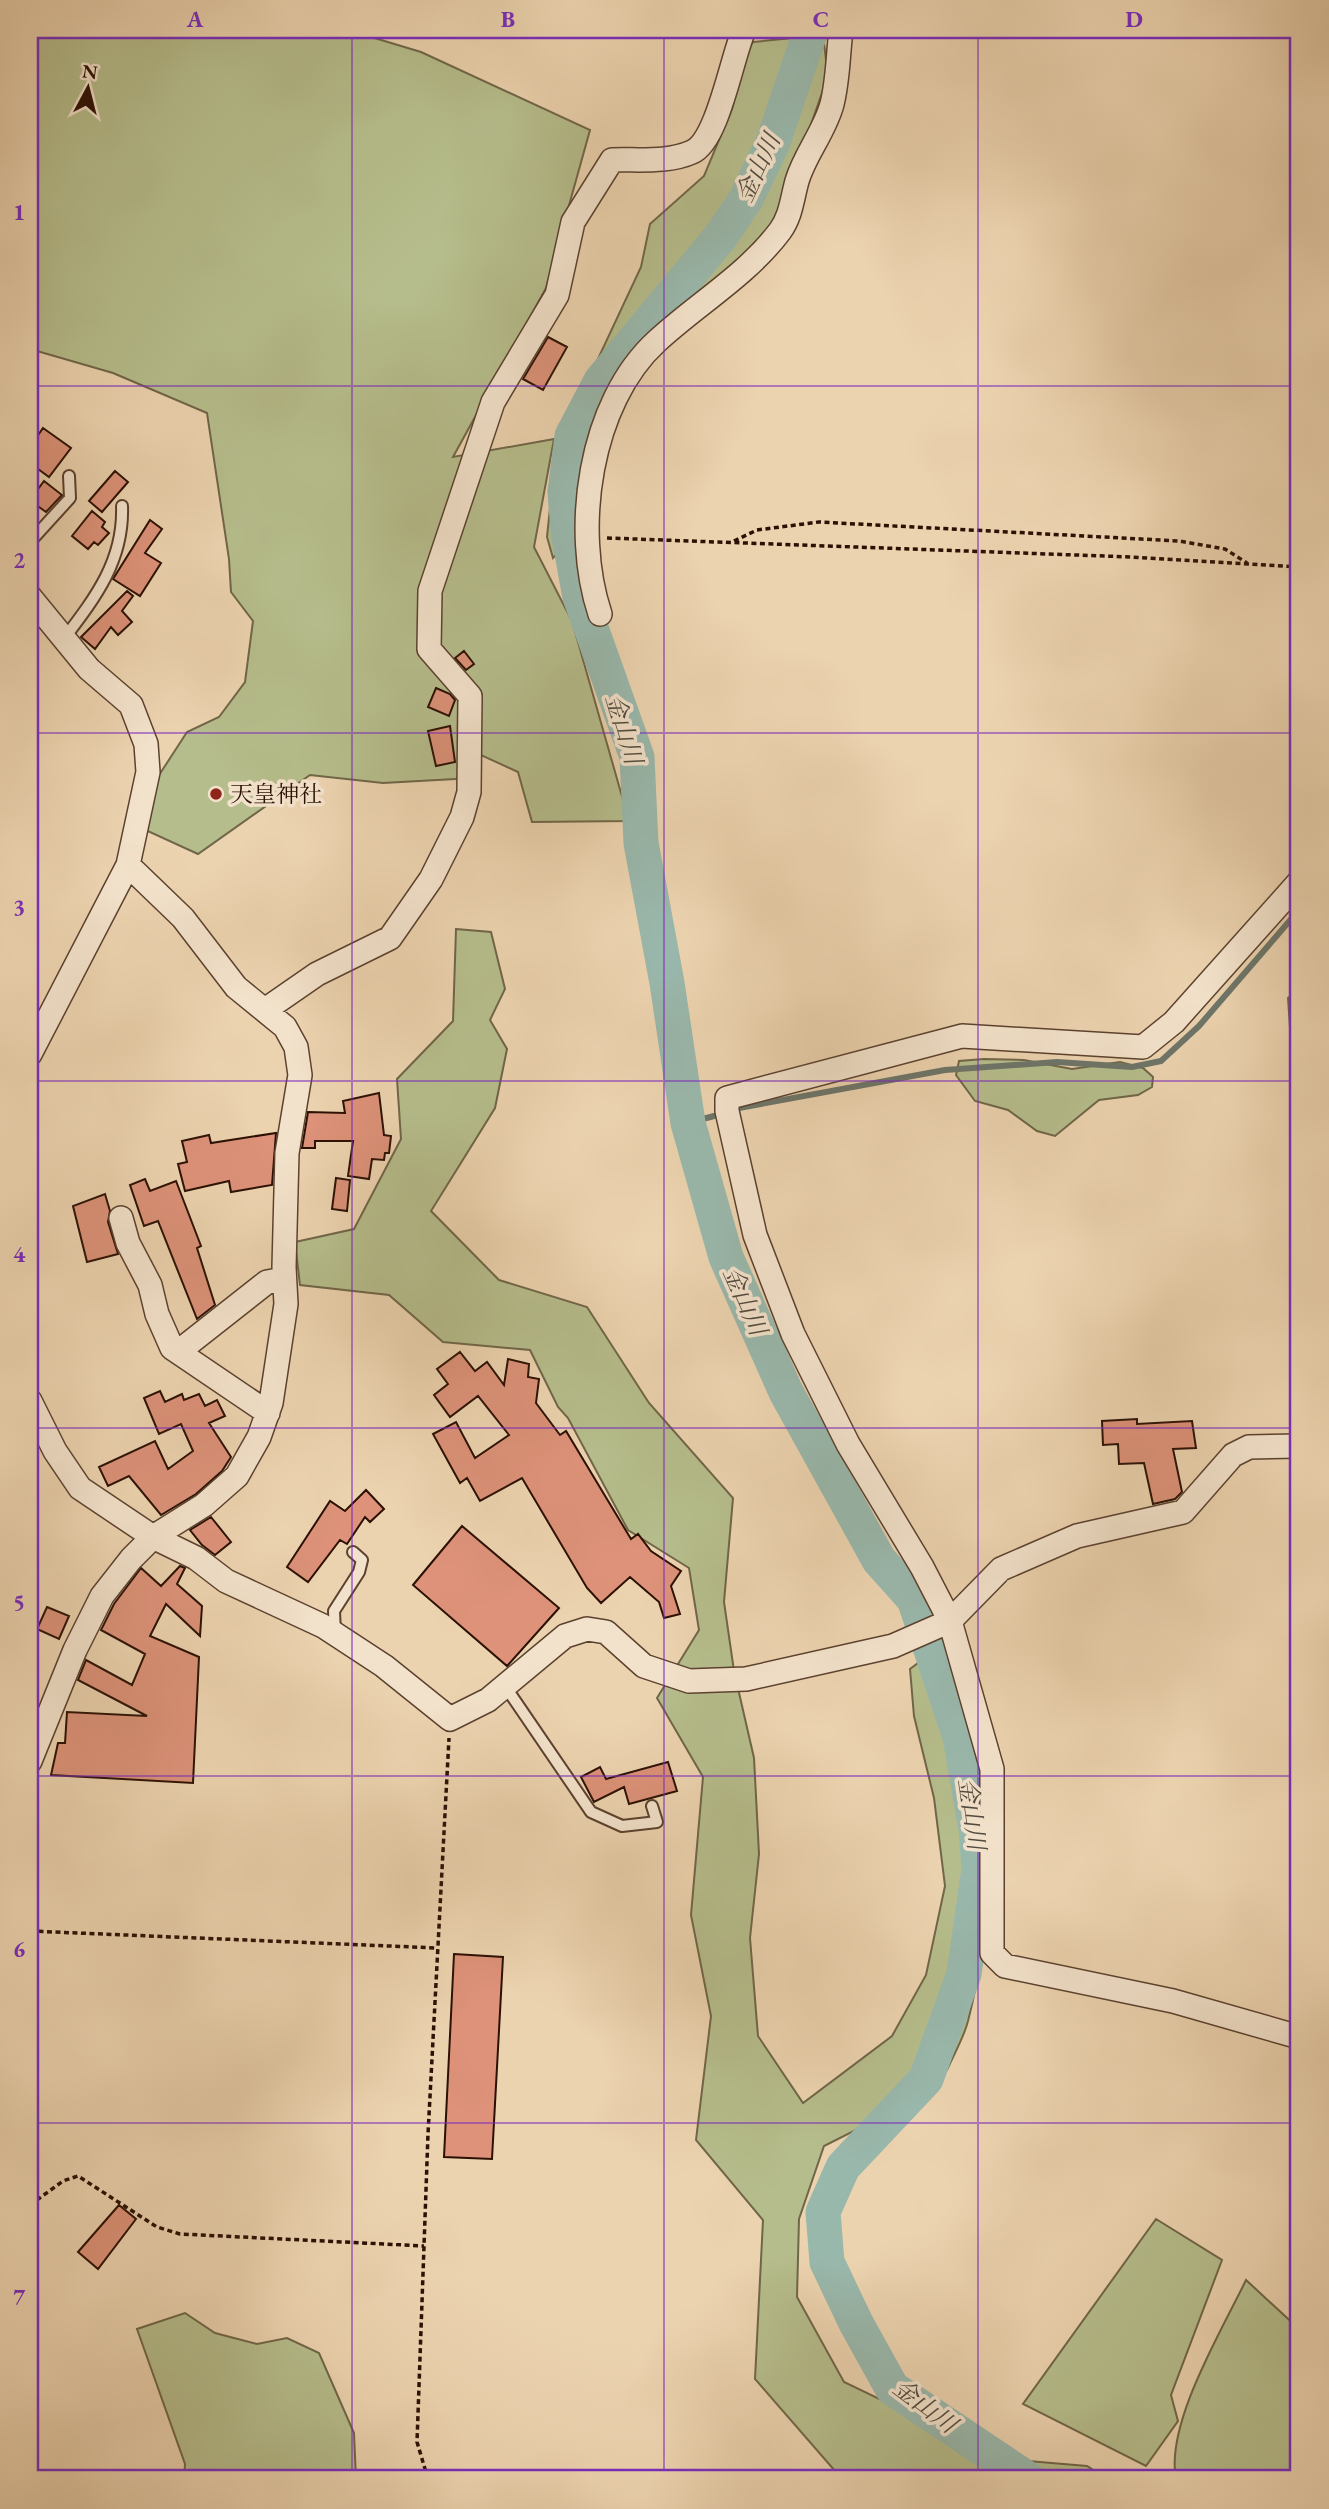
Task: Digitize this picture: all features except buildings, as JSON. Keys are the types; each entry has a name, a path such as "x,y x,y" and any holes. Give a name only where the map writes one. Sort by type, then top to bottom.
{"street":[{"path":"265,1010 317,974 390,938 432,878 462,817 469,792 470,696 429,649 430,591 493,402 557,295 573,222 612,160 675,158 696,151 716,119 744,30"},
{"path":"600,614 589,582 587,513 600,433 626,379 655,343 755,259 781,230 792,208 797,180 832,104 841,30"},
{"path":"30,597 89,669 131,705 146,744 148,772 128,865 30,1054"},
{"path":"30,1761 75,1650 102,1596 153,1537 204,1505 237,1476 259,1437 268,1413 286,1304 284,1279 287,1153 300,1075 296,1047 285,1027 236,987 183,918 128,865"},
{"path":"1299,881 1174,1022 1143,1047 962,1036 727,1098 737,1160 755,1235 793,1334 848,1444 922,1567 946,1624 992,1769 994,1826 990,1945 996,1960 1005,1966 1173,2001 1299,2037"},
{"path":"121,1218 128,1243 150,1285 166,1339 178,1352 268,1413"},
{"path":"178,1352 267,1282 284,1279"},
{"path":"30,1401 55,1451 80,1488 153,1537 196,1558 226,1581 335,1633 384,1666 450,1719 488,1700 565,1636 587,1629 606,1632 644,1666 689,1681 746,1679 893,1646 946,1624 1001,1569 1077,1536 1183,1512 1233,1455 1249,1447 1299,1446"}],"lane":[{"path":"30,542 69,498 69,476"},
{"path":"63,640 101,591 123,533 122,506"},
{"path":"335,1633 334,1611 359,1572 362,1560 352,1552"},
{"path":"505,1686 591,1812 622,1826 657,1822 652,1806"}],"path":[{"path":"733,542 757,530 806,524 884,525 1179,541 1225,549 1249,564"},
{"path":"587,537 1299,567"},
{"path":"428,2479 417,2442 437,1948 450,1719"},
{"path":"30,1931 437,1948"},
{"path":"30,2205 63,2181 78,2176 157,2227 180,2234 424,2246"}],"green space":[{"path":"30,30 348,30 421,52 590,130 546,288 453,457 554,439 534,547 572,621 629,821 532,822 518,772 481,755 473,778 383,783 310,775 198,854 141,828 152,786 187,732 219,717 245,682 253,621 231,592 229,559 207,413 113,373 30,349"},
{"path":"793,38 824,43 828,76 779,215 749,254 613,383 591,418 581,467 578,513 563,547 553,558 547,537 552,489 567,425 641,267 650,224 704,176 732,109 746,52 753,42"},
{"path":"456,929 491,932 505,989 490,1020 507,1049 495,1108 431,1211 499,1280 587,1307 649,1403 733,1498 724,1602 734,1671 754,1758 759,1854 750,1938 758,2036 803,2103 892,2036 926,1975 945,1886 934,1798 914,1716 910,1669 942,1645 970,1725 984,1797 987,1873 982,1949 966,2027 947,2070 899,2090 887,2106 858,2129 824,2146 799,2219 797,2297 844,2382 1004,2459 1087,2466 1107,2479 842,2479 755,2379 763,2220 696,2140 711,2016 691,1915 703,1777 657,1698 699,1630 689,1568 628,1530 568,1418 558,1407 530,1350 443,1342 389,1295 300,1285 295,1242 354,1229 401,1139 397,1079 453,1021"},
{"path":"1299,990 1299,1055 1291,1043 1288,998"},
{"path":"1024,1060 1072,1069 1120,1062 1143,1068 1153,1077 1152,1087 1138,1095 1099,1100 1055,1136 1037,1131 1008,1110 975,1101 956,1075 959,1061"},
{"path":"1156,2219 1222,2260 1171,2395 1178,2421 1146,2466 1023,2404"},
{"path":"1246,2280 1299,2329 1299,2479 1176,2479 1175,2457 1187,2405 1210,2350"},
{"path":"185,2313 215,2333 257,2344 287,2338 319,2353 354,2433 356,2479 184,2479 185,2464 137,2329"}],"waterway":[{"name":"金山川","path":"811,30 773,142 746,199 721,236 601,381 572,436 565,492 568,531 580,597 637,757 641,843 667,983 688,1123 726,1257 786,1392 879,1560 914,1599 960,1737 976,1829 979,1869 964,1974 926,2079 843,2167 823,2212 827,2262 856,2323 892,2388 1028,2479"},
{"path":"739,1108 945,1070 1057,1062 1132,1067 1161,1061 1199,1026 1299,910"},
{"path":"688,1123 714,1116"}],"place":[{"name":"天皇神社","path":"216,794"}]}
